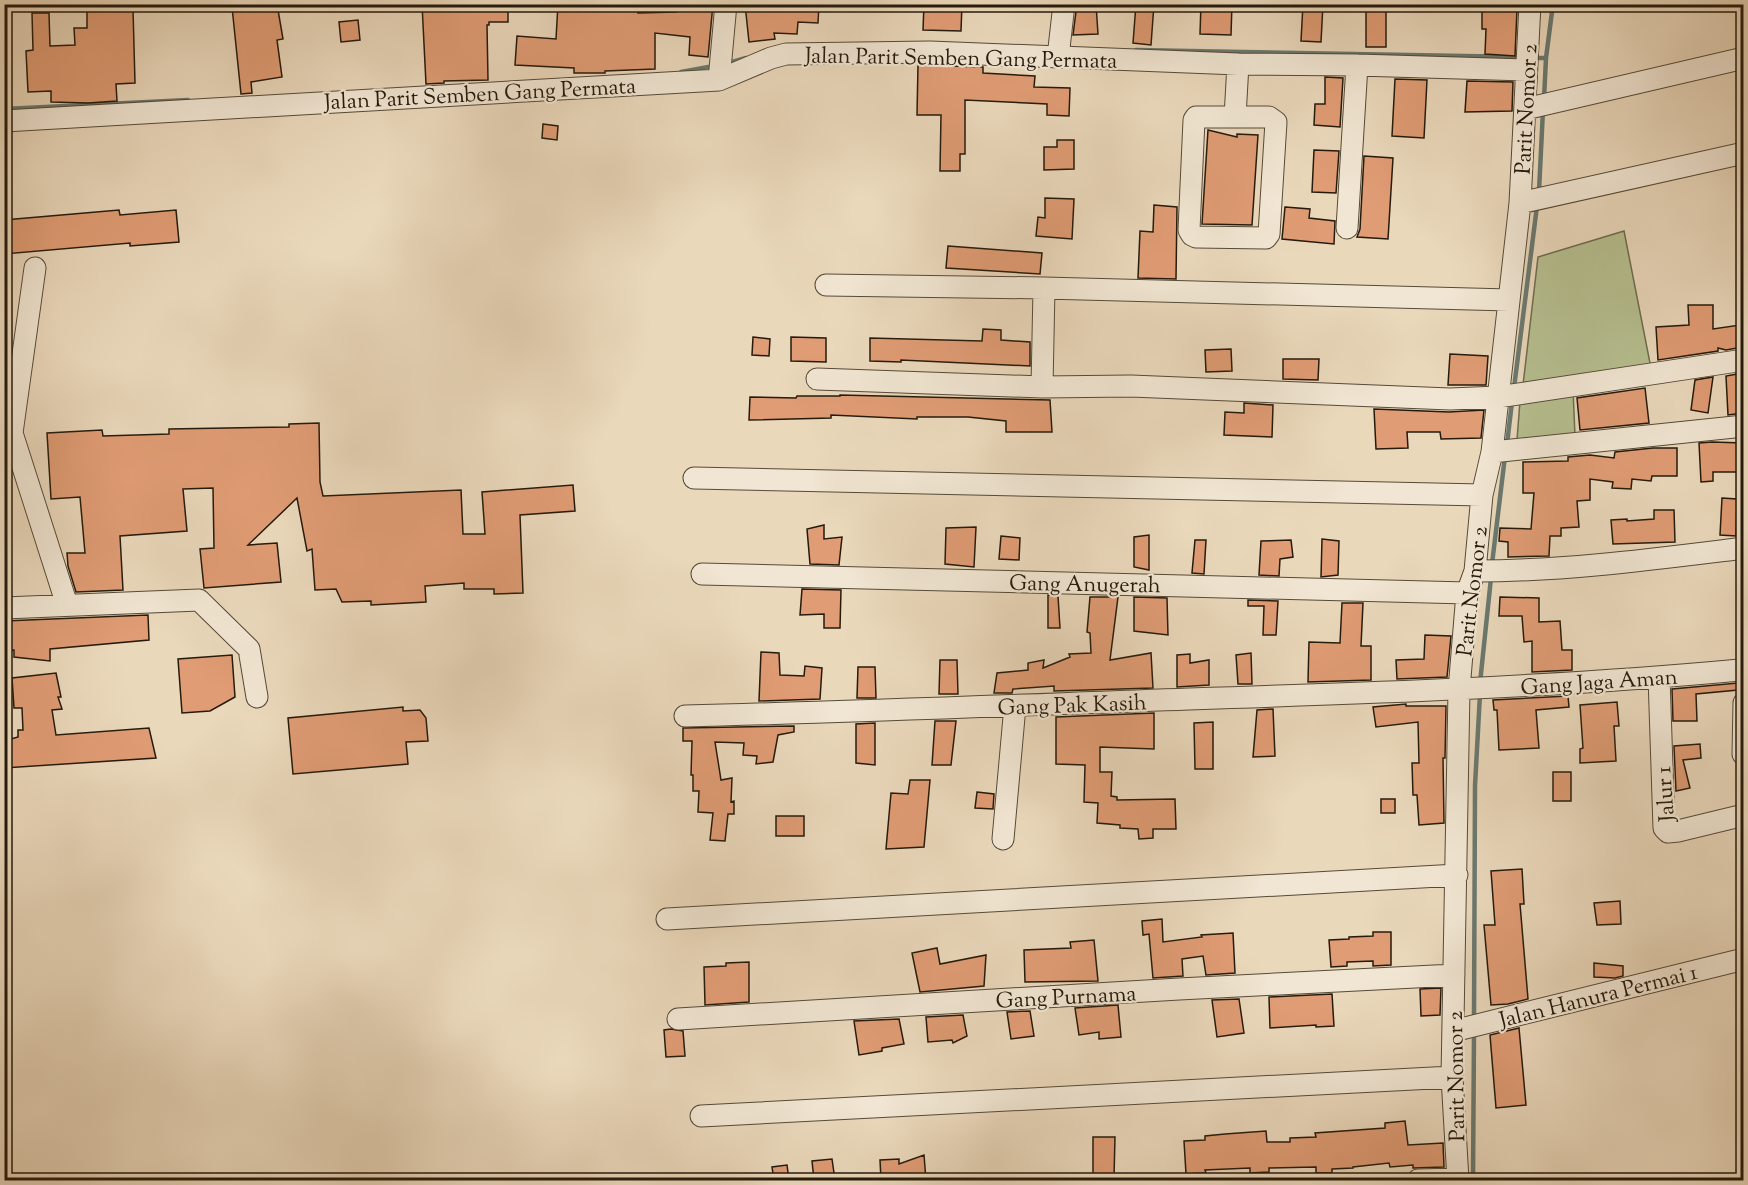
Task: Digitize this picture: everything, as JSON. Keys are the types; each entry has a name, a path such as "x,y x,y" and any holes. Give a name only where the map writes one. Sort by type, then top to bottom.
{"street":[{"path":"719,80 726,4"},
{"path":"1058,57 1064,4"},
{"name":"Parit Nomor 2","path":"1458,1180 1452,1077 1466,1028 1454,975 1459,690 1467,593 1475,571 1482,495 1492,452 1520,203 1530,4"},
{"name":"Jalan Parit Semben Gang Permata","path":"4,121 719,80 771,58 795,54 930,52 1238,64 1526,70"},
{"path":"1524,109 1743,58"},
{"path":"1235,117 1238,64"},
{"path":"1347,228 1357,65"},
{"path":"1200,117 1235,117 1269,117 1276,122 1269,234 1262,239 1196,237 1189,230 1194,120 1200,117"},
{"path":"1520,203 1743,153"},
{"path":"35,268 12,433 67,605"},
{"path":"826,285 1509,300"},
{"path":"1042,387 1044,288"},
{"path":"817,379 1042,387 1131,386 1450,399 1498,397 1743,360"},
{"path":"1492,452 1743,426"},
{"path":"694,478 1482,495"},
{"path":"1475,571 1586,567 1743,548"},
{"name":"Gang Anugerah","path":"702,574 1467,593"},
{"path":"4,608 199,600 249,649 257,697"},
{"name":"Gang Jaga Aman","path":"1459,690 1742,670"},
{"name":"Jalur 1","path":"1659,677 1664,828 1668,832 1678,831 1743,814"},
{"name":"Gang Pak Kasih","path":"685,716 1459,690"},
{"path":"1743,703 1743,754"},
{"path":"1003,839 1015,706"},
{"path":"667,919 1457,875"},
{"name":"Jalan Hanura Permai 1","path":"1466,1028 1743,959"},
{"name":"Gang Purnama","path":"678,1019 1454,975"},
{"path":"701,1116 1452,1077"},
{"path":"1418,1180 1458,1180"}],"green space":[{"path":"1624,231 1651,368 1523,385 1538,257"},
{"path":"1573,390 1575,436 1517,440 1520,401"}],"building":[{"path":"277,4 283,39 277,40 282,77 251,82 252,93 241,94 232,7"},
{"path":"422,4 508,4 508,22 489,22 487,25 488,80 444,81 444,83 426,84"},
{"path":"558,4 575,4 612,10 613,8 638,8 638,13 676,12 677,7 690,9 691,5 707,7 707,4 713,4 708,57 689,55 690,37 655,33 655,69 574,73 574,68 515,65 517,36 556,39"},
{"path":"745,4 819,4 818,23 798,22 797,34 774,33 775,39 749,42"},
{"path":"924,4 962,4 961,31 923,30"},
{"path":"1077,4 1096,4 1098,34 1073,35"},
{"path":"1136,4 1154,4 1151,45 1133,43"},
{"path":"1201,4 1232,4 1231,35 1200,34"},
{"path":"1303,4 1323,4 1321,42 1301,41"},
{"path":"87,9 133,9 135,83 116,84 117,101 51,102 51,91 28,92 26,51 33,50 32,13 49,13 50,46 75,45 74,28 87,28"},
{"path":"1482,9 1517,9 1515,56 1485,54 1486,29 1482,29"},
{"path":"1366,10 1386,10 1386,47 1366,47"},
{"path":"358,20 360,40 341,42 339,22"},
{"path":"918,65 983,67 983,73 1035,76 1034,87 1070,88 1069,116 1047,115 1047,104 965,100 965,154 960,154 960,171 940,171 941,115 917,115"},
{"path":"1325,77 1343,78 1340,127 1314,125 1315,104 1325,104"},
{"path":"1395,79 1427,80 1424,138 1392,136"},
{"path":"1467,81 1513,82 1512,111 1465,112"},
{"path":"543,124 558,126 557,140 542,138"},
{"path":"1208,130 1237,137 1237,134 1258,135 1252,225 1202,224"},
{"path":"1057,140 1074,140 1074,169 1044,170 1044,147 1057,147"},
{"path":"1314,150 1339,151 1336,193 1312,192"},
{"path":"1364,156 1393,158 1388,239 1357,237 1360,229"},
{"path":"1045,198 1074,199 1072,239 1036,236 1038,217 1045,218"},
{"path":"1154,205 1177,207 1176,279 1138,278 1140,231 1153,232"},
{"path":"1285,207 1310,209 1309,218 1335,221 1334,244 1282,239"},
{"path":"119,210 120,215 176,210 179,242 130,246 130,243 4,254 4,220"},
{"path":"948,246 1042,253 1040,274 946,268"},
{"path":"1688,305 1713,305 1713,329 1740,325 1743,347 1726,350 1718,348 1718,351 1658,360 1656,327 1689,325"},
{"path":"983,329 1001,330 1001,340 1030,342 1030,366 901,360 901,362 870,361 870,338 982,341"},
{"path":"753,337 770,339 769,356 752,355"},
{"path":"791,337 826,338 826,362 791,361"},
{"path":"1231,349 1232,371 1206,372 1205,350"},
{"path":"1450,354 1488,356 1486,385 1448,385"},
{"path":"1283,359 1319,359 1318,380 1283,379"},
{"path":"1743,373 1743,413 1728,415 1726,376"},
{"path":"1713,377 1708,413 1691,410 1695,380"},
{"path":"1645,388 1649,423 1580,430 1577,398"},
{"path":"797,396 1050,400 1052,432 1006,432 1006,421 968,417 917,417 917,419 831,415 831,418 749,420 750,397 796,398"},
{"path":"1244,403 1273,405 1272,437 1224,435 1225,412 1244,413"},
{"path":"1374,409 1449,412 1484,410 1481,438 1441,439 1440,432 1407,432 1408,448 1376,449"},
{"path":"319,423 320,482 323,496 461,490 463,534 485,534 482,492 573,485 575,511 520,515 523,593 494,594 494,589 464,589 464,583 425,586 426,602 371,605 371,601 342,602 336,589 315,590 312,549 307,551 297,498 248,545 277,543 281,582 204,588 200,549 214,548 213,488 183,489 187,531 120,536 123,590 76,592 68,566 67,553 85,553 80,497 51,499 47,433 102,430 103,436 169,434 169,429 289,427 289,424"},
{"path":"1699,443 1743,443 1743,464 1740,464 1740,472 1713,472 1713,481 1701,482"},
{"path":"1677,448 1677,476 1652,476 1651,481 1632,479 1631,489 1612,488 1613,482 1590,479 1590,500 1577,501 1579,527 1561,528 1561,536 1550,536 1549,556 1508,557 1508,542 1499,541 1500,528 1531,529 1534,493 1523,493 1523,462 1568,461 1568,457 1590,455 1614,458 1615,452"},
{"path":"1722,498 1737,499 1736,536 1720,535"},
{"path":"1654,510 1674,510 1675,542 1613,544 1611,520 1654,519"},
{"path":"824,525 824,539 842,537 839,565 810,564 807,529"},
{"path":"976,527 974,567 945,564 946,528"},
{"path":"1149,535 1149,570 1134,567 1134,537"},
{"path":"1001,536 1020,538 1019,560 999,559"},
{"path":"1322,539 1339,541 1338,575 1321,577"},
{"path":"1195,540 1206,540 1204,574 1192,573"},
{"path":"1291,540 1293,557 1280,559 1279,576 1259,575 1261,541"},
{"path":"802,589 841,590 840,628 824,628 824,614 800,615"},
{"path":"1048,595 1058,596 1060,628 1048,628"},
{"path":"1090,597 1118,597 1110,660 1151,653 1153,688 1054,691 1054,686 1013,689 1012,693 994,693 997,673 1028,670 1028,663 1044,660 1043,668 1070,657 1069,654 1091,653 1090,633 1087,632"},
{"path":"1134,597 1167,598 1168,635 1134,631"},
{"path":"1500,597 1539,598 1539,622 1560,621 1562,650 1572,650 1572,670 1532,672 1532,641 1524,642 1522,616 1499,616"},
{"path":"1248,600 1278,601 1276,635 1263,635 1264,606 1248,606"},
{"path":"1342,603 1363,603 1361,646 1371,646 1371,680 1308,682 1309,642 1340,643"},
{"path":"148,615 149,640 50,649 50,661 14,657 14,650 4,651 4,621"},
{"path":"1425,635 1451,636 1447,677 1397,679 1396,660 1424,659"},
{"path":"761,652 779,653 780,675 804,676 805,666 822,668 820,699 759,701"},
{"path":"1251,653 1252,684 1238,684 1236,655"},
{"path":"1190,654 1190,663 1209,660 1209,685 1177,687 1177,655"},
{"path":"232,655 235,697 210,711 182,713 178,659"},
{"path":"940,660 957,660 958,694 939,694"},
{"path":"858,667 875,667 876,698 857,698"},
{"path":"56,673 61,697 58,697 62,709 52,710 56,735 149,728 156,758 4,768 4,741 18,737 18,730 23,730 22,708 14,708 12,678"},
{"path":"1738,683 1738,690 1696,694 1697,721 1673,721 1672,689"},
{"path":"1568,696 1569,707 1536,710 1539,748 1499,750 1497,710 1494,710 1493,700"},
{"path":"1617,702 1619,726 1614,726 1616,761 1580,763 1580,749 1583,748 1580,705"},
{"path":"1406,704 1406,706 1446,706 1445,758 1443,758 1444,823 1419,825 1417,795 1413,795 1412,763 1419,763 1418,722 1376,727 1373,707"},
{"path":"403,707 403,711 420,710 426,718 428,741 406,742 408,764 293,774 288,718"},
{"path":"1273,709 1275,756 1253,757 1257,710"},
{"path":"1154,713 1154,749 1100,747 1100,772 1112,772 1111,796 1117,797 1117,800 1175,799 1176,829 1153,829 1153,838 1139,839 1138,829 1097,823 1098,803 1084,802 1085,765 1056,764 1056,717"},
{"path":"935,721 956,721 951,765 932,765"},
{"path":"1213,722 1213,769 1195,769 1194,723"},
{"path":"875,723 875,765 856,763 856,724"},
{"path":"794,726 794,732 778,735 773,762 756,764 757,756 743,755 744,743 715,742 721,780 732,778 731,802 734,801 734,814 728,814 725,841 710,840 713,813 698,812 699,791 693,791 693,775 691,775 692,741 683,741 683,728"},
{"path":"1700,744 1701,758 1683,760 1690,788 1676,791 1674,746"},
{"path":"1553,772 1571,772 1571,801 1553,801"},
{"path":"910,780 930,780 924,847 886,849 891,793 908,794"},
{"path":"977,792 994,794 993,809 975,808"},
{"path":"1381,799 1395,799 1395,813 1381,813"},
{"path":"776,816 804,816 804,836 776,836"},
{"path":"1522,869 1524,904 1520,904 1528,999 1491,1005 1484,925 1495,925 1491,871"},
{"path":"1620,901 1621,924 1597,925 1594,903"},
{"path":"1162,919 1163,942 1202,937 1201,935 1233,933 1235,973 1206,975 1203,956 1182,959 1183,976 1153,978 1149,934 1143,935 1142,921"},
{"path":"1373,932 1391,932 1391,965 1373,966 1373,961 1347,962 1347,966 1331,967 1329,940 1373,936"},
{"path":"1094,940 1098,981 1025,982 1024,950 1071,948 1070,942"},
{"path":"937,948 940,964 986,955 984,986 920,992 912,953"},
{"path":"749,962 749,1002 705,1005 704,967"},
{"path":"1594,963 1623,966 1623,976 1594,977"},
{"path":"1441,988 1440,1015 1421,1016 1420,989"},
{"path":"1332,994 1334,1026 1270,1028 1269,997"},
{"path":"1239,999 1244,1033 1217,1037 1212,1000"},
{"path":"1118,1005 1121,1037 1099,1039 1099,1032 1079,1035 1075,1008"},
{"path":"1030,1011 1034,1036 1011,1039 1007,1012"},
{"path":"963,1015 967,1036 953,1043 952,1040 928,1042 926,1017"},
{"path":"899,1019 904,1044 859,1055 854,1021"},
{"path":"1519,1028 1526,1105 1496,1108 1490,1035"},
{"path":"664,1030 683,1031 685,1056 666,1057"},
{"path":"1405,1121 1408,1145 1443,1143 1444,1167 1413,1168 1413,1165 1390,1167 1389,1163 1332,1169 1332,1173 1316,1173 1316,1167 1269,1168 1269,1172 1250,1173 1250,1168 1205,1170 1206,1173 1186,1174 1184,1141 1205,1140 1205,1136 1266,1131 1267,1142 1290,1142 1290,1138 1316,1137 1315,1133 1385,1128 1385,1123"},
{"path":"1093,1137 1115,1137 1114,1177 1106,1180 1093,1180"},
{"path":"924,1155 926,1180 881,1180 880,1160 899,1159 899,1164"},
{"path":"832,1159 835,1180 814,1180 812,1161"},
{"path":"787,1165 789,1180 774,1180 772,1167"}],"waterway":[{"path":"1544,99 1546,58 1553,4"},
{"path":"1136,50 1521,57"},
{"path":"725,64 746,58"},
{"path":"1532,58 1546,58"},
{"path":"681,72 714,66"},
{"path":"4,109 188,100"},
{"path":"1539,191 1543,110"},
{"path":"1514,388 1537,206"},
{"path":"1507,444 1512,402"},
{"path":"1492,564 1505,456"},
{"path":"1480,683 1491,578"},
{"path":"1474,1019 1475,786 1480,694"},
{"path":"1473,1180 1474,1033"}]}
